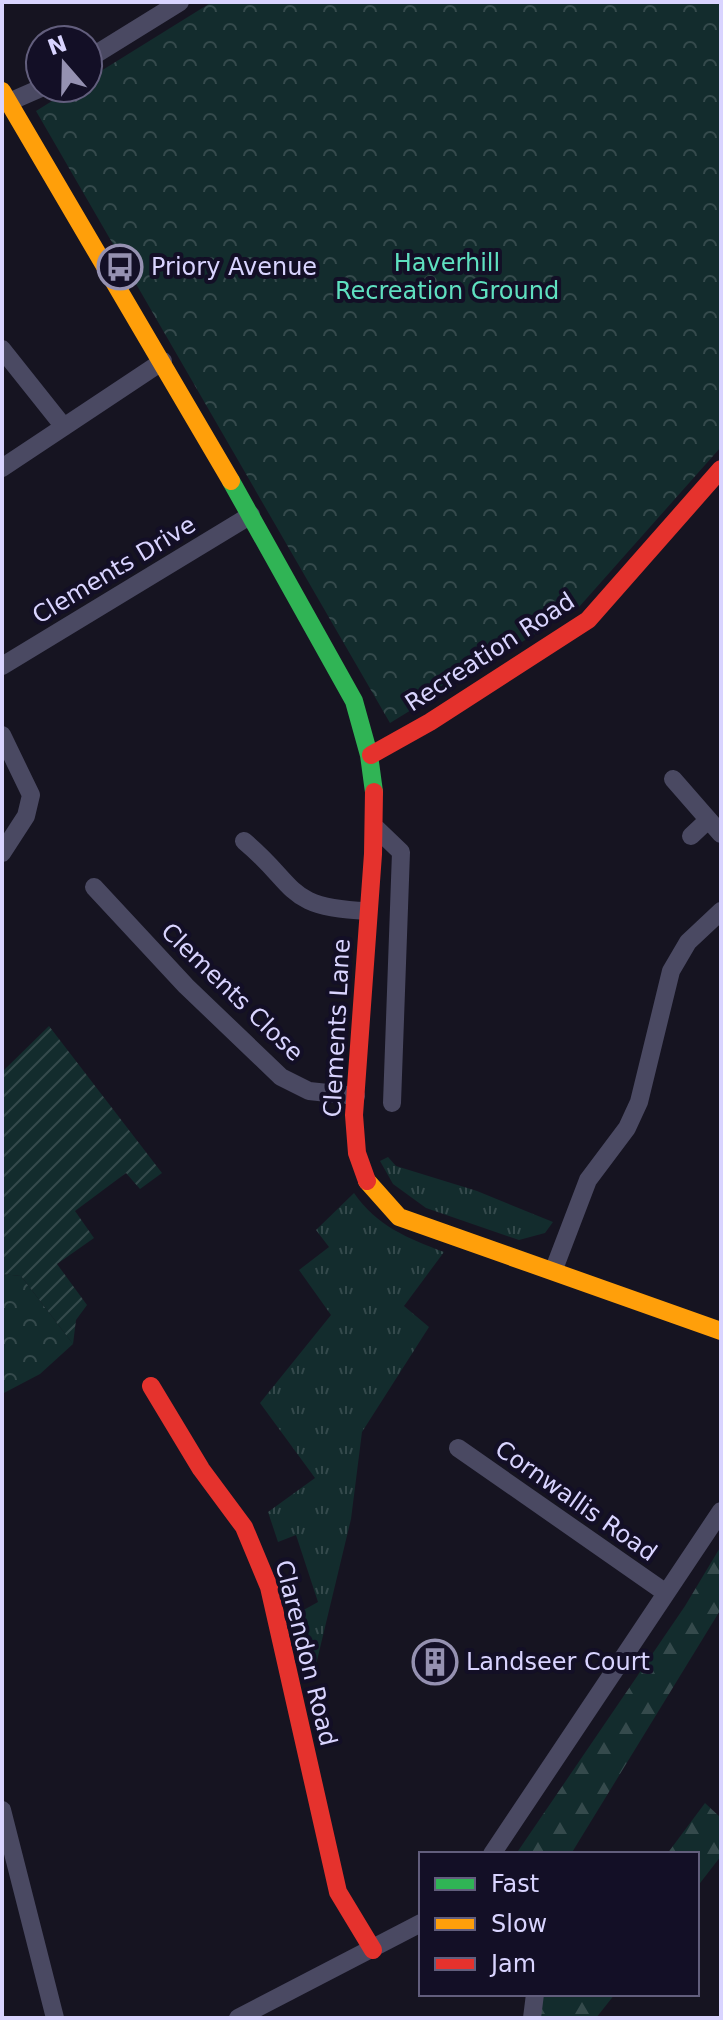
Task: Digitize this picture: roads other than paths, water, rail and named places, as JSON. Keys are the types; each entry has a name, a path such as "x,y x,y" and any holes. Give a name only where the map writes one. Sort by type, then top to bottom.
{"street":[{"path":"104,49 180,2"},
{"path":"4,100 24,94"},
{"name":"Clements Lane","path":"4,100 163,361 354,701 376,782 377,829 367,911 356,1096 356,1152 367,1182 399,1217 554,1269 721,1331"},
{"path":"2,349 64,427"},
{"path":"2,468 163,361"},
{"name":"Recreation Road","path":"371,755 469,698 588,620 721,469"},
{"name":"Clements Drive","path":"2,666 251,515"},
{"path":"2,735 31,795 26,816 2,853"},
{"path":"673,779 721,834"},
{"path":"691,836 708,820"},
{"path":"377,829 401,852 392,1103"},
{"path":"244,841 282,882 308,902 327,910 367,911"},
{"name":"Clements Close","path":"94,887 186,986 281,1077 309,1091 356,1096"},
{"path":"554,1269 588,1180 627,1128 639,1102 671,971 688,942 721,911"},
{"name":"Clarendon Road","path":"151,1386 193,1458 244,1527 269,1587 338,1892 373,1950"},
{"name":"Cornwallis Road","path":"458,1448 666,1593"},
{"path":"493,1852 721,1511"},
{"path":"2,1810 55,2018"},
{"path":"238,2018 419,1924"},
{"path":"532,2018 535,1996"}],"place":[{"name":"Priory Avenue","path":"120,267"},
{"name":"Landseer Court","path":"435,1662"}],"park label":[{"name":"Haverhill Recreation Ground","path":"447,277"}]}
